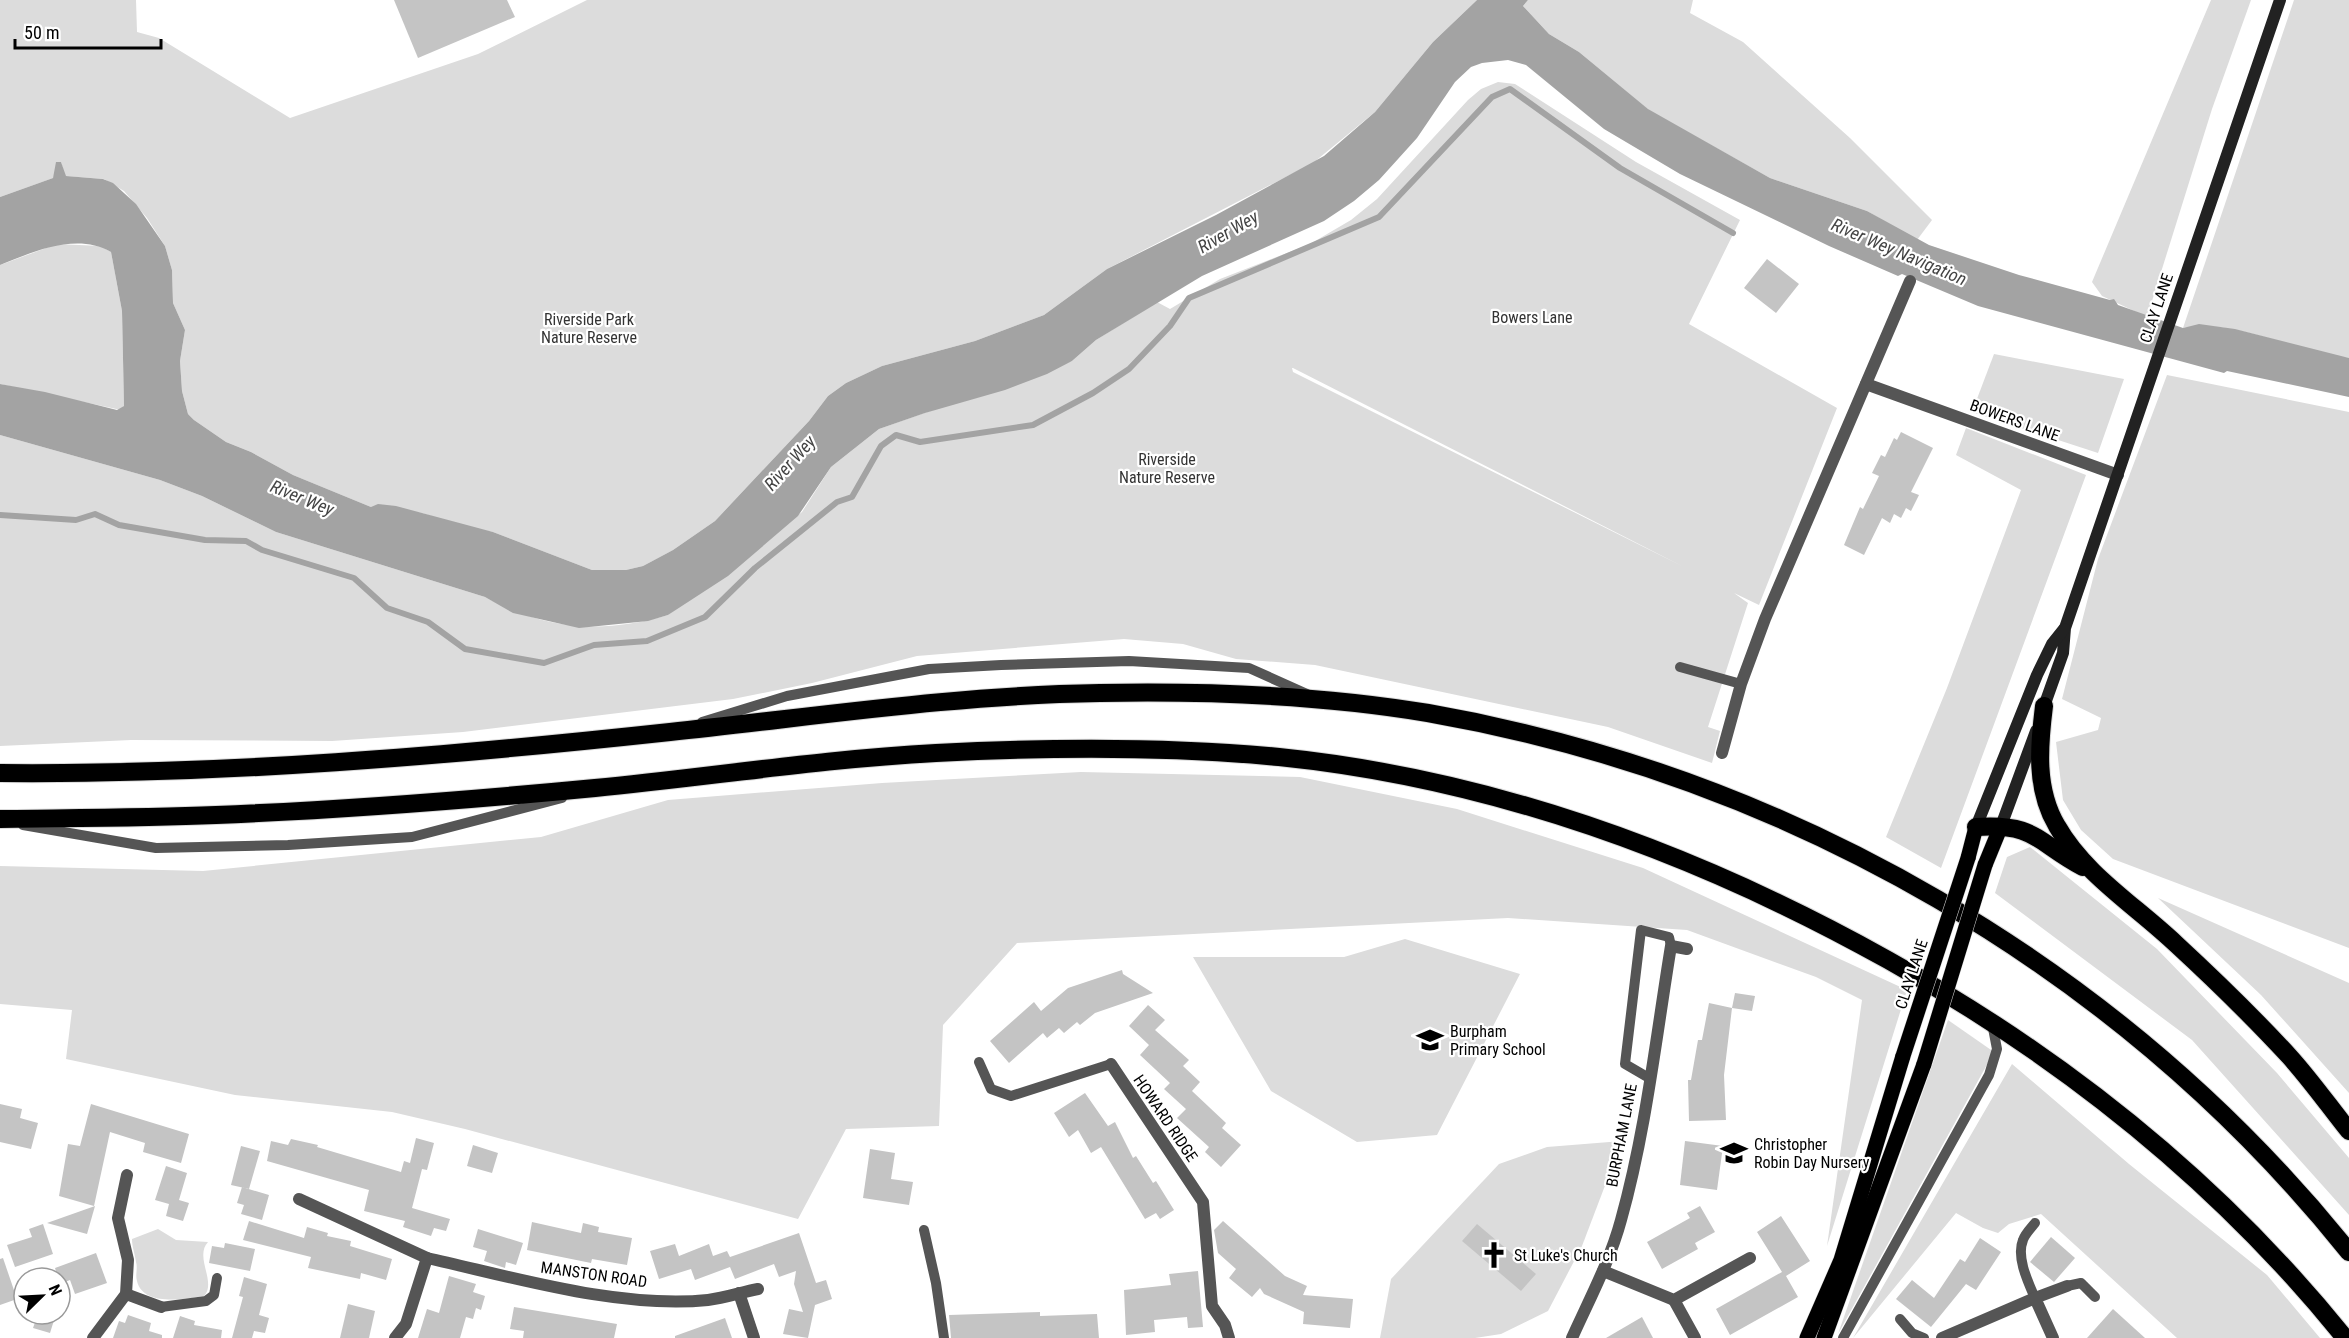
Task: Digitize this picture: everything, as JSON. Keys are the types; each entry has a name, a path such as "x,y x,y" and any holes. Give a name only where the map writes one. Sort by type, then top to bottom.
{"highway":[{"path":"0,773 194,771 302,766 474,753 972,700 1092,693 1211,693 1318,699 1424,712 1503,729 1617,759 1678,778 1844,847 1921,888 2007,941 2072,987 2149,1047 2209,1099 2270,1160 2349,1252"},
{"path":"2044,706 2038,752 2046,802 2062,833 2098,875 2161,929 2242,1007 2291,1058 2349,1131"},
{"path":"0,820 216,815 445,801 603,787 821,762 930,753 1039,748 1185,750 1283,758 1381,772 1454,787 1529,807 1614,834 1763,894 1827,926 1992,1022 2130,1123 2197,1180 2259,1241 2345,1338"},
{"path":"1976,827 2016,827 2041,838 2072,861 2098,875"}],"main road":[{"name":"CLAY LANE","path":"1824,1338 1924,1064 1985,865 2001,826"},
{"name":"CLAY LANE","path":"1807,1338 1841,1260 1976,827"}],"street":[{"name":"CLAY LANE","path":"2001,826 2063,653 2065,628 2280,0"},
{"path":"1722,753 1741,684 1766,619 1910,281"},
{"name":"BOWERS LANE","path":"1866,384 2118,475"},
{"name":"CLAY LANE","path":"1976,827 2037,675 2052,644 2065,628"},
{"path":"1671,946 1687,950"},
{"name":"BURPHAM LANE","path":"1572,1338 1603,1271 1621,1221 1649,1078 1671,946"},
{"name":"HOWARD RIDGE","path":"1111,1064 1203,1202 1212,1306 1225,1325 1229,1338"},
{"path":"93,1338 126,1294 128,1260 118,1218 127,1176"},
{"name":"MANSTON ROAD","path":"299,1199 426,1258 572,1291 658,1300 709,1300 758,1289"},
{"path":"395,1338 406,1324 426,1258"},
{"path":"1674,1300 1750,1258"},
{"path":"1603,1271 1674,1300 1695,1338"},
{"path":"1942,1338 1959,1335 2035,1298 2067,1286"},
{"path":"739,1293 754,1338"},
{"path":"126,1294 161,1307"},
{"path":"2035,1298 2053,1338"}],"lane":[{"path":"668,733 787,696 929,669 981,666 1129,661 1249,668 1318,699"},
{"path":"1680,667 1741,684"},
{"path":"0,820 156,848 288,845 412,837 603,787"},
{"path":"1649,1078 1625,1064 1641,930 1669,937 1671,946"},
{"path":"1844,1338 1989,1075 1997,1049 1992,1022"},
{"name":"HOWARD RIDGE","path":"979,1062 991,1089 1011,1096 1111,1064"},
{"path":"2035,1223 2022,1240 2021,1255 2026,1279 2035,1298"},
{"path":"924,1230 936,1283 944,1338"},
{"path":"161,1307 206,1301 214,1295 217,1278"},
{"path":"2067,1286 2081,1283 2095,1297"},
{"path":"1900,1319 1912,1333 1924,1338"}],"green space":[{"name":"Riverside Park Nature Reserve","path":"0,0 136,0 137,32 159,38 290,118 478,54 587,0 1477,0 1433,42 1375,112 1313,163 1107,269 1044,315 975,341 882,366 846,383 828,396 809,421 715,521 673,550 643,566 626,570 592,570 493,532 462,526 422,513 371,507 293,475 251,452 226,442 194,420 188,414 182,391 180,361 185,330 173,303 172,270 165,246 147,218 124,191 104,179 65,176 61,162 53,178 0,197"},
{"path":"1528,0 1693,0 1690,13 1743,42 1850,138 1932,220 1917,240 1867,211 1770,178 1650,111 1579,52 1549,34 1523,6"},
{"path":"2211,0 2251,0 2212,109 2147,317 2102,296 2092,282"},
{"path":"2294,0 2349,0 2349,358 2221,327 2183,328"},
{"name":"Riverside Nature Reserve","path":"1498,82 1515,84 1636,162 1740,220 1689,324 1837,408 1759,605 1734,593 1748,603 1708,727 1720,731 1712,763 1608,727 1315,665 1236,659 1183,644 1124,639 917,656 812,683 733,699 463,732 332,741 131,740 0,746 0,435 160,480 202,496 276,532 485,597 530,616 575,626 620,625 644,621 668,615 802,512 831,467 879,429 1072,361 1096,340 1157,302 1170,309 1220,279 1310,244 1351,220 1377,199 1468,100 1481,89","holes":["1293,368 1682,566 1293,372"]},
{"path":"57,244 101,246 111,252 122,311 124,406 121,410 0,384 0,265"},
{"path":"1994,354 2124,379 2098,453 1972,412"},
{"path":"2167,375 2349,412 2349,948 2113,859 2081,830 2063,800 2056,742 2098,730 2101,718 2062,699 2098,559"},
{"path":"1966,428 2086,475 1941,868 1886,837 1947,688 2021,490 1956,455"},
{"path":"1081,772 1300,777 1457,809 1643,868 1907,990 1827,1246 1862,1000 1816,977 1687,930 1508,918 1017,943 943,1025 939,1126 846,1129 798,1219 465,1129 392,1112 235,1095 66,1059 72,1010 0,1004 0,866 203,871 541,837 668,800 882,783"},
{"path":"2030,847 2157,949 2277,1073 2349,1158 2349,1215 2192,1040 1995,893 2007,857"},
{"path":"2158,898 2349,983 2349,1093 2261,995"},
{"path":"1405,939 1520,974 1437,1135 1357,1142 1271,1091 1193,957 1344,957"},
{"path":"1948,1020 1994,1052 1838,1334"},
{"path":"2012,1064 2129,1164 2267,1275 2320,1338 2177,1338 2041,1214 2009,1224 1998,1233 1983,1228 1956,1213 1853,1338"},
{"path":"1622,1141 1582,1246 1548,1311 1501,1334 1475,1338 1380,1338 1391,1279 1499,1164 1547,1147"},
{"path":"158,1229 176,1240 208,1242 203,1255 208,1284 204,1296 186,1299 156,1298 147,1295 141,1289 136,1279 137,1264 132,1239"}],"water":[{"path":"1477,0 1528,0 1523,6 1549,34 1579,52 1648,109 1770,178 1867,211 1929,245 2019,275 2110,300 2114,299 2118,305 2183,328 2199,324 2235,329 2349,358 2349,397 2227,371 2224,373 1978,306 1902,274 1898,276 1829,246 1680,174 1604,129 1526,65 1508,60 1482,63 1471,67 1455,82 1417,138 1379,180 1354,201 1324,221 1202,276 1096,340 1072,361 1047,374 1005,390 879,429 831,467 798,516 728,576 668,615 648,621 579,628 513,613 485,597 276,532 202,496 160,480 0,435 0,384 45,392 117,410 124,406 122,311 111,252 98,246 69,244 40,250 0,265 0,197 53,178 56,162 61,162 66,176 103,179 113,183 136,204 165,246 172,270 173,303 185,330 180,361 182,391 188,414 194,420 226,442 251,452 293,475 371,507 378,504 396,506 493,532 592,570 626,570 643,566 673,550 715,521 809,421 828,396 846,383 882,366 975,341 1044,315 1107,269 1216,215 1324,156 1375,112 1433,42"}],"building":[{"path":"394,0 507,0 515,17 418,58"},
{"path":"1767,259 1799,284 1776,313 1744,288"},
{"path":"1901,432 1933,448 1911,492 1919,495 1911,511 1906,508 1901,518 1894,514 1890,523 1882,518 1864,555 1844,545 1860,507 1863,509 1879,476 1872,473 1881,455 1885,457 1894,438 1897,440"},
{"path":"1122,970 1123,974 1153,993 1095,1013 1080,1025 1077,1022 1064,1033 1059,1028 1047,1038 1043,1033 1009,1063 990,1041 1034,1002 1041,1011 1068,988"},
{"path":"1735,993 1755,996 1752,1011 1732,1008"},
{"path":"1709,1003 1732,1008 1724,1075 1726,1120 1689,1121 1688,1080 1691,1080 1698,1040 1702,1040"},
{"path":"1148,1005 1165,1020 1155,1030 1189,1060 1183,1066 1200,1082 1192,1091 1226,1123 1222,1128 1241,1145 1221,1167 1205,1152 1209,1147 1177,1118 1186,1109 1164,1089 1170,1083 1140,1055 1149,1045 1129,1026"},
{"path":"1085,1093 1108,1126 1115,1122 1133,1158 1136,1156 1153,1183 1156,1181 1174,1210 1160,1219 1156,1213 1145,1219 1101,1147 1091,1153 1078,1130 1069,1137 1054,1113"},
{"path":"0,1104 22,1109 20,1118 38,1123 31,1149 0,1142"},
{"path":"91,1104 189,1134 181,1163 143,1152 145,1143 110,1132 94,1206 59,1196 68,1144 80,1146"},
{"path":"416,1138 434,1143 427,1170 422,1169 412,1208 450,1219 446,1231 434,1228 431,1236 403,1227 405,1221 364,1211 369,1190 267,1161 271,1141 288,1145 291,1139 318,1145 317,1147 401,1172 404,1161 410,1163"},
{"path":"1685,1141 1723,1146 1717,1190 1680,1185"},
{"path":"473,1145 498,1153 492,1173 467,1166"},
{"path":"241,1146 260,1151 249,1189 231,1185"},
{"path":"870,1149 895,1153 891,1179 913,1182 909,1205 863,1198"},
{"path":"166,1166 187,1173 179,1200 189,1203 183,1221 166,1216 169,1204 155,1200"},
{"path":"242,1187 269,1195 262,1220 241,1214 244,1205 237,1203"},
{"path":"95,1206 87,1234 47,1223"},
{"path":"1700,1206 1715,1232 1695,1243 1698,1249 1662,1269 1647,1242 1690,1218 1687,1213"},
{"path":"1781,1216 1810,1261 1786,1276 1798,1297 1730,1335 1716,1309 1782,1272 1757,1232"},
{"path":"249,1221 304,1238 307,1227 328,1233 327,1236 351,1241 350,1246 392,1259 386,1280 361,1273 360,1279 308,1268 311,1257 243,1240"},
{"path":"1223,1221 1285,1276 1307,1286 1303,1295 1353,1299 1350,1328 1303,1324 1304,1312 1264,1294 1260,1288 1252,1297 1229,1278 1236,1269 1218,1253 1214,1230"},
{"path":"532,1222 581,1233 583,1223 599,1227 598,1232 632,1238 627,1265 592,1259 591,1263 527,1250"},
{"path":"43,1224 53,1254 15,1266 7,1245 32,1237 29,1229"},
{"name":"St Luke's Church","path":"1477,1224 1536,1274 1521,1291 1462,1241"},
{"path":"478,1229 523,1243 516,1265 506,1262 505,1268 484,1261 487,1251 473,1247"},
{"path":"799,1233 816,1283 826,1280 832,1299 815,1305 808,1338 783,1334 789,1309 803,1312 794,1284 796,1271 779,1277 774,1264 735,1279 730,1267 695,1280 691,1269 659,1279 650,1251 675,1244 679,1256 709,1244 713,1256 727,1251 730,1257"},
{"path":"2051,1237 2075,1258 2054,1282 2030,1262"},
{"path":"1980,1238 2001,1252 1976,1290 1966,1284 1931,1327 1896,1299 1912,1280 1934,1298 1960,1259 1965,1262"},
{"path":"225,1243 255,1249 250,1271 209,1263 212,1246 224,1248"},
{"path":"96,1253 107,1283 75,1294 72,1286 72,1266 60,1266"},
{"path":"3,1258 12,1284 12,1301 0,1305 0,1259"},
{"path":"1198,1271 1203,1327 1188,1328 1187,1317 1154,1320 1155,1332 1126,1335 1124,1290 1171,1285 1169,1274"},
{"path":"449,1276 476,1284 473,1292 485,1296 481,1310 476,1308 473,1319 466,1317 460,1338 418,1338 427,1309 439,1313"},
{"path":"244,1277 267,1284 259,1315 269,1318 265,1333 254,1331 252,1338 232,1338 243,1297 239,1296"},
{"path":"348,1304 375,1311 369,1338 340,1338"},
{"path":"514,1307 617,1324 614,1338 523,1338 524,1331 510,1329"},
{"path":"2113,1309 2145,1338 2087,1338"},
{"path":"1040,1312 1040,1316 1097,1314 1099,1338 951,1338 949,1315"},
{"path":"128,1315 151,1323 149,1331 162,1335 162,1338 113,1338 119,1321 125,1323"},
{"path":"180,1316 195,1321 194,1325 222,1330 221,1338 173,1338"},
{"path":"1642,1317 1653,1338 1606,1338"},
{"path":"725,1318 732,1338 675,1338 675,1336"},
{"path":"34,1326 52,1326 50,1333 33,1328"}],"waterway":[{"path":"0,515 76,520 95,514 119,525 205,540 246,541 262,550 354,578 387,608 428,622 465,649 544,663 594,645 647,641 705,617 755,568 837,502 852,497 881,446 896,435 920,442 1033,425 1093,393 1129,369 1170,326 1189,298 1379,217 1492,97 1510,89 1620,168 1733,233"}],"place":[{"name":"Burpham Primary School","path":"1430,1040"},
{"name":"Christopher Robin Day Nursery","path":"1734,1153"},
{"name":"St Luke's Church","path":"1494,1255"}],"water label":[{"name":"River Wey","path":"1228,232"},
{"name":"River Wey Navigation","path":"1899,252"},
{"name":"River Wey","path":"790,463"},
{"name":"River Wey","path":"302,498"}],"park label":[{"name":"Bowers Lane","path":"1532,317"}]}
